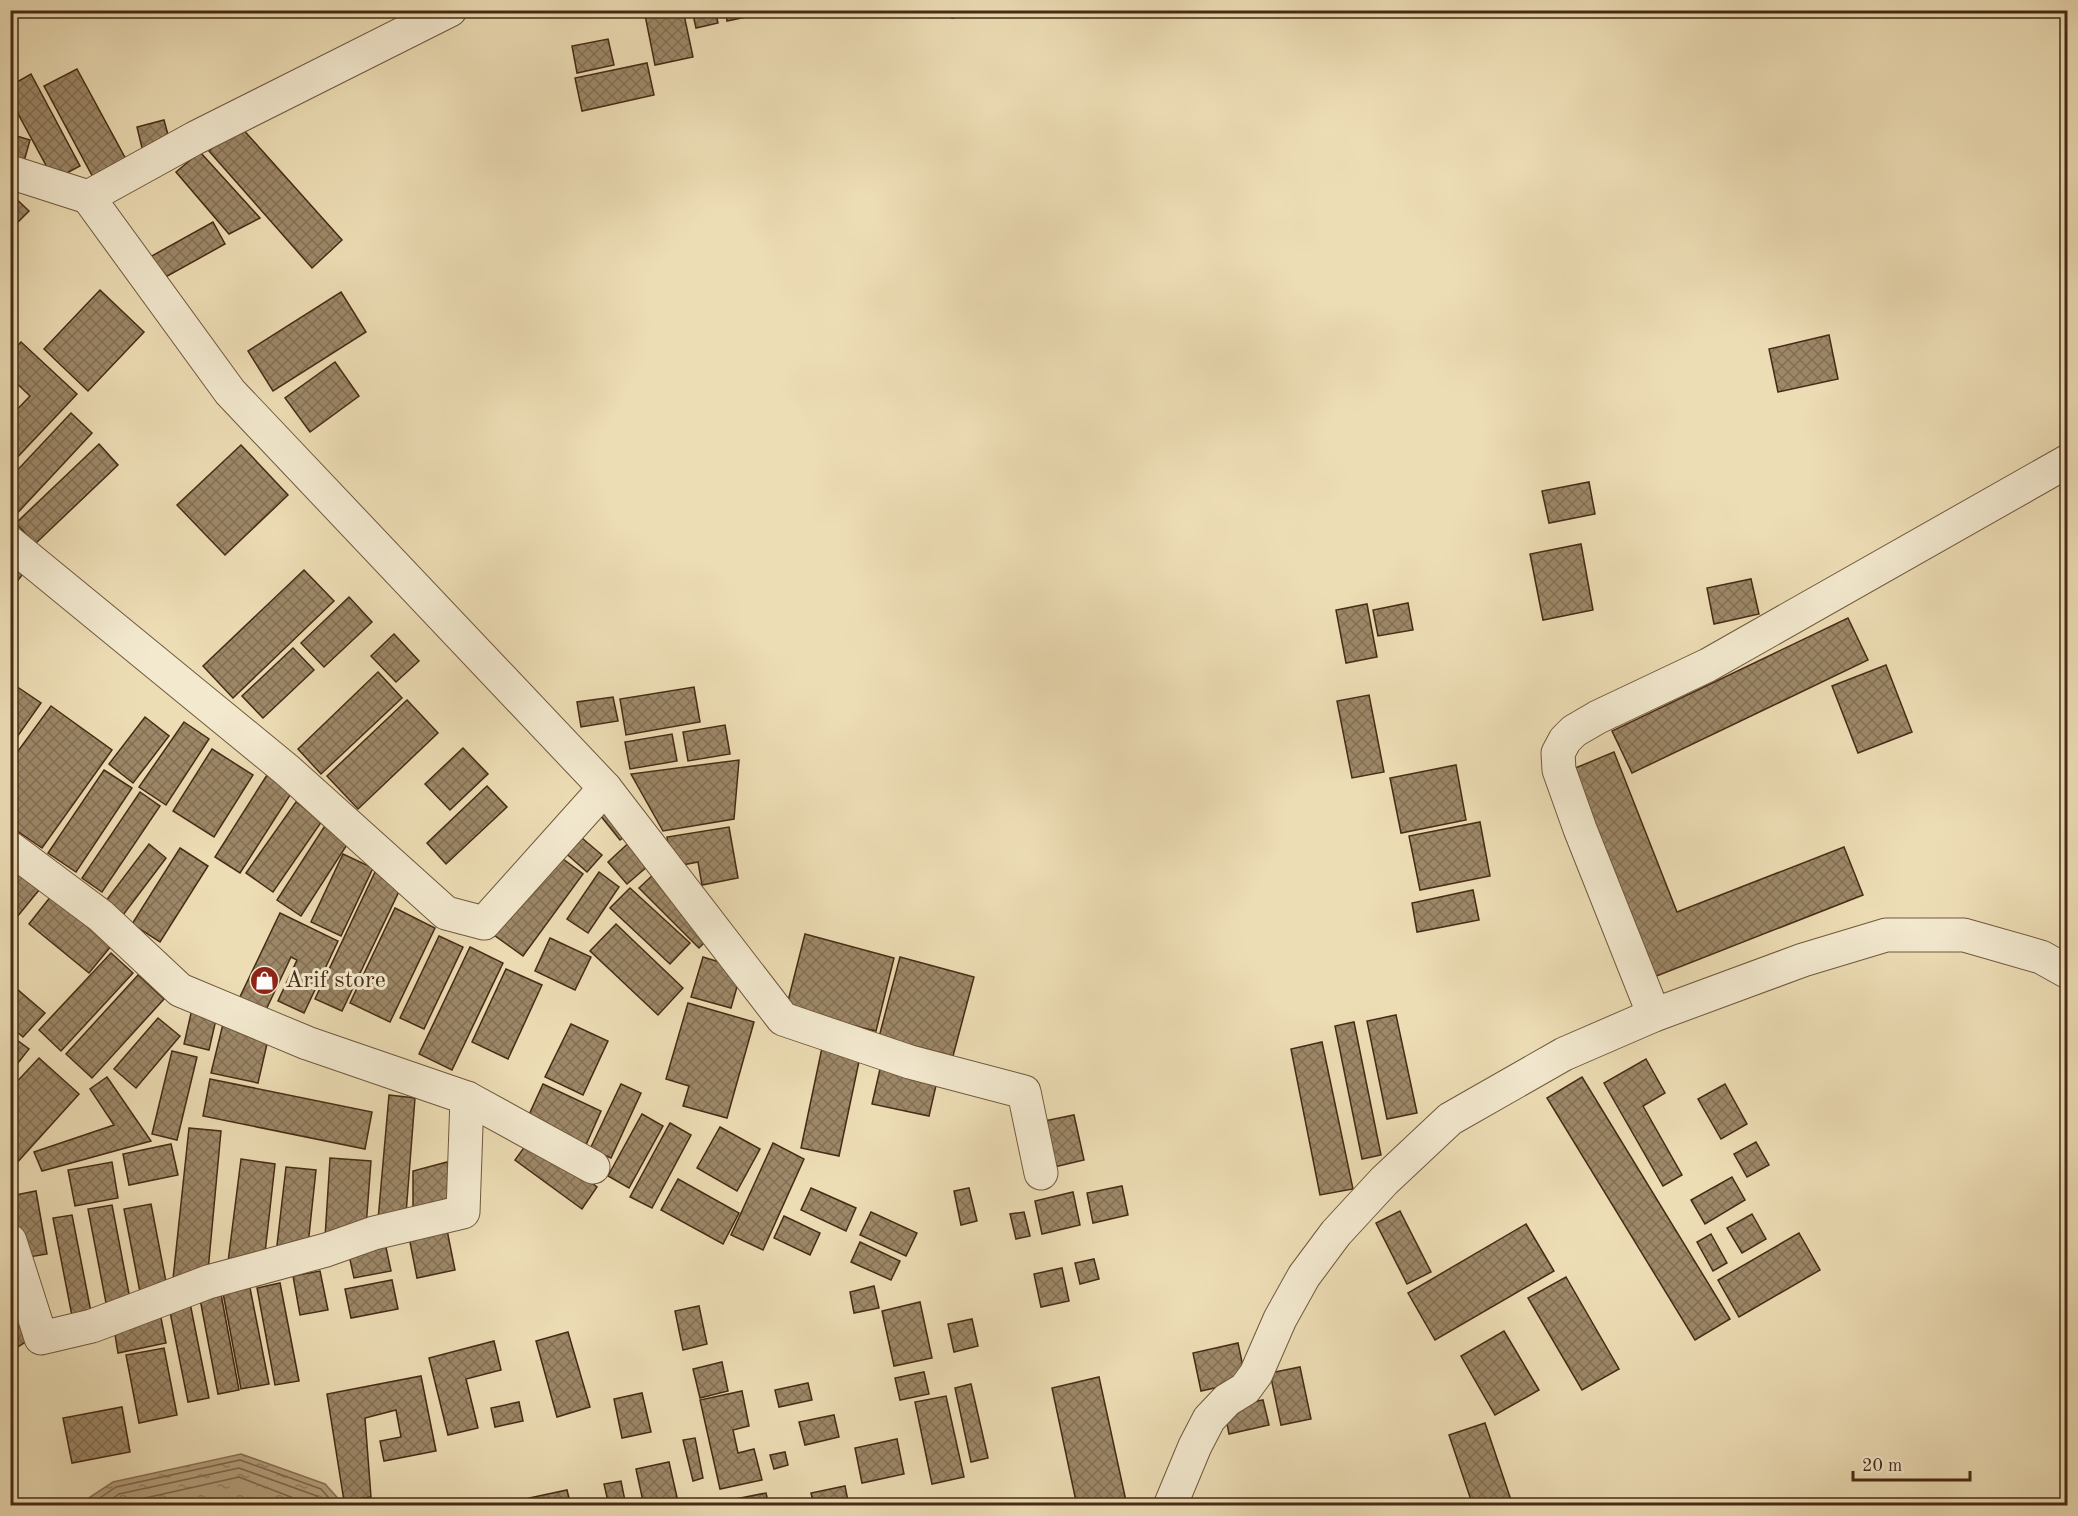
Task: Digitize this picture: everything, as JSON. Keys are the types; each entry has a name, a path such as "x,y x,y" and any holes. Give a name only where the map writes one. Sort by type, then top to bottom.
{"street":[{"path":"88,197 195,138 450,10"},
{"path":"10,172 88,197 230,392 605,788 783,1019 910,1062 1024,1092 1041,1173"},
{"path":"1654,1015 1559,770 1558,753 1565,740 1574,731 1598,717 1708,665 2067,461"},
{"path":"10,543 287,770 446,913 484,923 605,788"},
{"path":"10,848 101,916 180,990 307,1043 467,1098 593,1167"},
{"path":"1170,1506 1209,1419 1227,1400 1245,1389 1256,1374 1280,1319 1304,1276 1336,1233 1384,1181 1450,1119 1564,1054 1654,1015 1803,960 1886,935 1965,935 2042,957 2067,972"},
{"path":"10,1241 41,1338 92,1326 208,1282 326,1250 374,1233 463,1212 467,1098"}],"water":[{"path":"241,1454 325,1484 344,1505 78,1505 113,1482"}],"building":[{"path":"644,10 683,10 693,57 655,65"},
{"path":"692,10 715,10 718,23 696,28"},
{"path":"725,10 770,10 770,12 727,21"},
{"path":"951,10 988,10 952,18"},
{"path":"608,39 614,65 577,73 572,46"},
{"path":"647,63 654,95 582,111 575,78"},
{"path":"77,69 128,163 95,181 44,86"},
{"path":"31,74 80,166 54,180 10,99 10,86"},
{"path":"164,120 171,146 143,152 137,127"},
{"path":"239,125 342,240 312,268 209,151"},
{"path":"10,134 30,140 23,165 10,162"},
{"path":"200,152 260,218 229,234 176,172"},
{"path":"10,193 29,211 10,230"},
{"path":"213,222 225,244 162,279 150,257"},
{"path":"100,290 144,332 88,391 44,349"},
{"path":"341,292 366,332 273,391 248,351"},
{"path":"1829,335 1838,379 1778,392 1769,349"},
{"path":"21,342 77,394 10,465 10,417 30,396 10,377 10,353"},
{"path":"335,362 359,396 310,432 285,398"},
{"path":"71,413 92,433 10,521 10,478"},
{"path":"99,444 118,465 35,544 16,523"},
{"path":"241,445 288,495 225,555 177,505"},
{"path":"1589,482 1595,514 1549,523 1542,491"},
{"path":"1581,544 1593,610 1543,620 1530,554"},
{"path":"10,561 25,571 10,591"},
{"path":"304,570 334,601 233,698 203,666"},
{"path":"1751,579 1759,614 1714,624 1707,588"},
{"path":"349,597 372,622 324,667 301,643"},
{"path":"1408,603 1413,630 1378,636 1373,610"},
{"path":"1367,604 1377,657 1346,663 1336,610"},
{"path":"1848,618 1868,660 1632,773 1612,731"},
{"path":"394,634 419,661 396,682 371,656"},
{"path":"293,648 314,670 263,718 242,696"},
{"path":"1886,665 1912,732 1858,753 1832,686"},
{"path":"378,672 402,698 321,774 298,749"},
{"path":"13,684 41,703 10,747 10,688"},
{"path":"694,687 700,722 626,735 620,699"},
{"path":"1369,695 1384,772 1352,778 1337,701"},
{"path":"613,697 618,721 581,727 577,702"},
{"path":"407,700 438,733 358,809 327,776"},
{"path":"51,706 112,750 42,848 10,826 10,762"},
{"path":"145,717 169,736 133,783 109,764"},
{"path":"184,722 209,739 166,805 139,787"},
{"path":"725,725 730,754 688,761 683,732"},
{"path":"672,734 677,761 630,769 625,742"},
{"path":"463,748 488,774 450,810 425,784"},
{"path":"212,749 253,775 214,837 173,811"},
{"path":"1614,752 1677,912 1844,847 1863,895 1654,977 1573,769"},
{"path":"739,760 734,819 663,831 631,774"},
{"path":"1456,765 1466,820 1401,833 1390,778"},
{"path":"104,770 132,788 76,872 48,853"},
{"path":"267,775 292,792 240,873 215,857"},
{"path":"487,786 507,807 446,864 427,843"},
{"path":"140,792 160,806 102,892 82,878"},
{"path":"607,801 632,831 620,840 596,810"},
{"path":"296,802 322,821 273,892 246,873"},
{"path":"328,821 352,837 301,916 277,900"},
{"path":"1480,822 1490,876 1420,890 1409,836"},
{"path":"729,827 738,878 702,885 698,862 672,867 667,837"},
{"path":"576,833 602,855 587,872 561,849"},
{"path":"635,837 655,860 627,884 608,862"},
{"path":"149,844 166,858 120,919 102,906"},
{"path":"180,848 208,866 160,942 132,924"},
{"path":"555,853 583,874 523,956 494,935"},
{"path":"343,854 373,868 341,936 311,922"},
{"path":"10,867 39,890 17,917 10,911"},
{"path":"375,872 402,885 342,1011 315,999"},
{"path":"599,872 619,887 588,933 567,919"},
{"path":"654,874 713,934 699,948 639,888"},
{"path":"630,888 690,943 670,964 610,908"},
{"path":"1473,890 1479,920 1417,932 1412,903"},
{"path":"51,896 111,946 89,973 29,924"},
{"path":"395,908 435,928 390,1022 350,1003"},
{"name":"Arif store","path":"280,913 338,941 304,1013 278,1001 297,960 291,957 264,1014 238,1001"},
{"path":"616,924 683,988 658,1015 590,951"},
{"path":"805,934 894,958 876,1031 786,1009"},
{"path":"439,936 463,947 424,1029 400,1018"},
{"path":"550,938 591,957 575,990 535,971"},
{"path":"470,947 503,963 452,1070 419,1054"},
{"path":"111,953 133,973 61,1051 39,1030"},
{"path":"703,957 742,969 731,1008 691,997"},
{"path":"900,957 974,977 953,1056 879,1037"},
{"path":"506,969 542,985 508,1059 472,1042"},
{"path":"138,975 164,999 92,1078 66,1054"},
{"path":"10,983 45,1013 23,1037 10,1026"},
{"path":"688,1003 754,1022 727,1118 683,1106 689,1086 666,1079"},
{"path":"192,1009 217,1015 209,1050 184,1044"},
{"path":"1396,1015 1417,1113 1387,1119 1367,1021"},
{"path":"158,1018 180,1036 136,1088 114,1069"},
{"path":"1354,1022 1381,1155 1362,1159 1335,1026"},
{"path":"223,1024 269,1035 258,1083 211,1073"},
{"path":"571,1024 608,1041 583,1095 545,1077"},
{"path":"10,1035 29,1049 10,1073"},
{"path":"1322,1042 1353,1189 1320,1195 1291,1049"},
{"path":"823,1043 861,1052 839,1156 801,1148"},
{"path":"172,1051 197,1057 177,1140 152,1134"},
{"path":"39,1058 79,1094 14,1166 10,1163 10,1089"},
{"path":"1646,1059 1665,1093 1643,1106 1682,1175 1663,1186 1604,1083"},
{"path":"880,1069 937,1081 929,1116 872,1104"},
{"path":"107,1077 151,1141 42,1171 34,1152 114,1125 90,1089"},
{"path":"1582,1077 1730,1319 1695,1340 1547,1098"},
{"path":"210,1079 372,1112 365,1149 203,1116"},
{"path":"543,1084 601,1111 586,1145 528,1117"},
{"path":"621,1084 641,1093 611,1158 590,1149"},
{"path":"1725,1084 1747,1124 1721,1139 1698,1099"},
{"path":"389,1095 415,1098 406,1214 378,1220"},
{"path":"642,1114 663,1126 629,1188 608,1176"},
{"path":"1074,1115 1084,1160 1054,1167 1044,1121"},
{"path":"670,1123 691,1135 652,1208 630,1197"},
{"path":"720,1127 760,1149 737,1191 697,1168"},
{"path":"189,1128 221,1131 208,1271 173,1279"},
{"path":"531,1138 597,1187 582,1209 515,1160"},
{"path":"1756,1142 1769,1165 1747,1177 1734,1154"},
{"path":"773,1143 804,1159 763,1250 731,1235"},
{"path":"171,1144 178,1175 129,1185 123,1154"},
{"path":"330,1158 371,1161 366,1227 325,1238"},
{"path":"241,1159 275,1164 265,1253 228,1262"},
{"path":"112,1162 118,1198 75,1206 68,1170"},
{"path":"447,1162 457,1202 413,1213 413,1171"},
{"path":"286,1167 316,1170 308,1245 276,1254"},
{"path":"1732,1177 1745,1200 1705,1224 1691,1200"},
{"path":"678,1179 739,1213 723,1244 661,1210"},
{"path":"1122,1186 1128,1215 1093,1223 1087,1193"},
{"path":"811,1188 856,1208 846,1231 801,1210"},
{"path":"969,1188 977,1221 961,1225 954,1191"},
{"path":"36,1191 47,1254 18,1259 10,1216 10,1196"},
{"path":"1073,1192 1080,1225 1042,1234 1035,1201"},
{"path":"151,1204 167,1287 140,1292 124,1209"},
{"path":"112,1205 130,1299 106,1303 88,1209"},
{"path":"1400,1211 1431,1272 1407,1284 1376,1223"},
{"path":"871,1212 917,1233 906,1256 860,1235"},
{"path":"1024,1212 1030,1236 1016,1239 1010,1214"},
{"path":"1752,1214 1766,1239 1742,1253 1727,1228"},
{"path":"72,1215 91,1312 72,1316 53,1218"},
{"path":"784,1216 820,1233 810,1255 774,1238"},
{"path":"1526,1224 1554,1271 1435,1340 1408,1293"},
{"path":"446,1225 455,1270 417,1278 408,1232"},
{"path":"1799,1233 1820,1270 1739,1317 1718,1280"},
{"path":"1711,1234 1727,1263 1713,1271 1697,1242"},
{"path":"384,1238 391,1271 354,1278 347,1246"},
{"path":"860,1242 900,1261 891,1280 851,1262"},
{"path":"1094,1259 1099,1279 1080,1284 1075,1263"},
{"path":"10,1263 32,1338 10,1352"},
{"path":"1062,1268 1069,1301 1041,1307 1034,1274"},
{"path":"320,1271 328,1310 300,1315 293,1276"},
{"path":"1566,1277 1619,1369 1582,1390 1528,1298"},
{"path":"392,1280 398,1309 351,1318 345,1289"},
{"path":"280,1283 299,1381 275,1385 257,1288"},
{"path":"874,1286 879,1308 854,1313 850,1292"},
{"path":"250,1288 269,1384 241,1389 223,1293"},
{"path":"221,1294 239,1390 218,1394 200,1299"},
{"path":"920,1302 932,1358 894,1366 882,1311"},
{"path":"190,1303 209,1398 188,1402 169,1307"},
{"path":"699,1306 707,1344 683,1350 675,1311"},
{"path":"160,1313 166,1343 118,1353 113,1322"},
{"path":"972,1319 978,1346 954,1352 948,1324"},
{"path":"1504,1331 1539,1390 1495,1415 1461,1356"},
{"path":"568,1332 590,1407 557,1417 536,1341"},
{"path":"494,1341 501,1370 466,1379 478,1428 448,1435 429,1358"},
{"path":"1238,1343 1246,1381 1201,1391 1193,1353"},
{"path":"164,1348 177,1415 139,1423 126,1355"},
{"path":"722,1362 728,1391 700,1398 693,1369"},
{"path":"1300,1367 1311,1419 1281,1425 1270,1373"},
{"path":"924,1372 929,1394 900,1400 895,1378"},
{"path":"421,1376 436,1451 384,1461 380,1441 401,1437 396,1410 365,1418 371,1497 344,1501 327,1394"},
{"path":"1099,1377 1126,1501 1106,1506 1077,1506 1052,1388"},
{"path":"808,1383 812,1400 779,1407 775,1390"},
{"path":"971,1384 988,1458 971,1462 955,1388"},
{"path":"742,1391 749,1426 733,1430 738,1453 754,1449 762,1480 720,1489 700,1400"},
{"path":"642,1393 651,1432 622,1438 614,1399"},
{"path":"946,1396 964,1477 932,1484 915,1402"},
{"path":"1263,1400 1269,1425 1229,1434 1224,1408"},
{"path":"519,1402 523,1421 495,1427 491,1408"},
{"path":"122,1407 130,1452 72,1463 63,1418"},
{"path":"834,1415 839,1437 805,1445 799,1422"},
{"path":"1485,1423 1513,1506 1473,1506 1449,1435"},
{"path":"695,1438 703,1478 693,1481 683,1440"},
{"path":"897,1439 904,1474 862,1483 855,1448"},
{"path":"785,1452 788,1465 774,1469 770,1455"},
{"path":"669,1462 679,1506 644,1506 636,1469"},
{"path":"621,1481 626,1506 609,1506 604,1484"},
{"path":"845,1486 849,1506 814,1506 811,1493"},
{"path":"567,1490 571,1506 530,1506 529,1498"},
{"path":"766,1493 769,1506 737,1506 735,1499"},
{"path":"724,1500 725,1506 702,1506"}],"place":[{"name":"Arif store","path":"264,981"}]}
